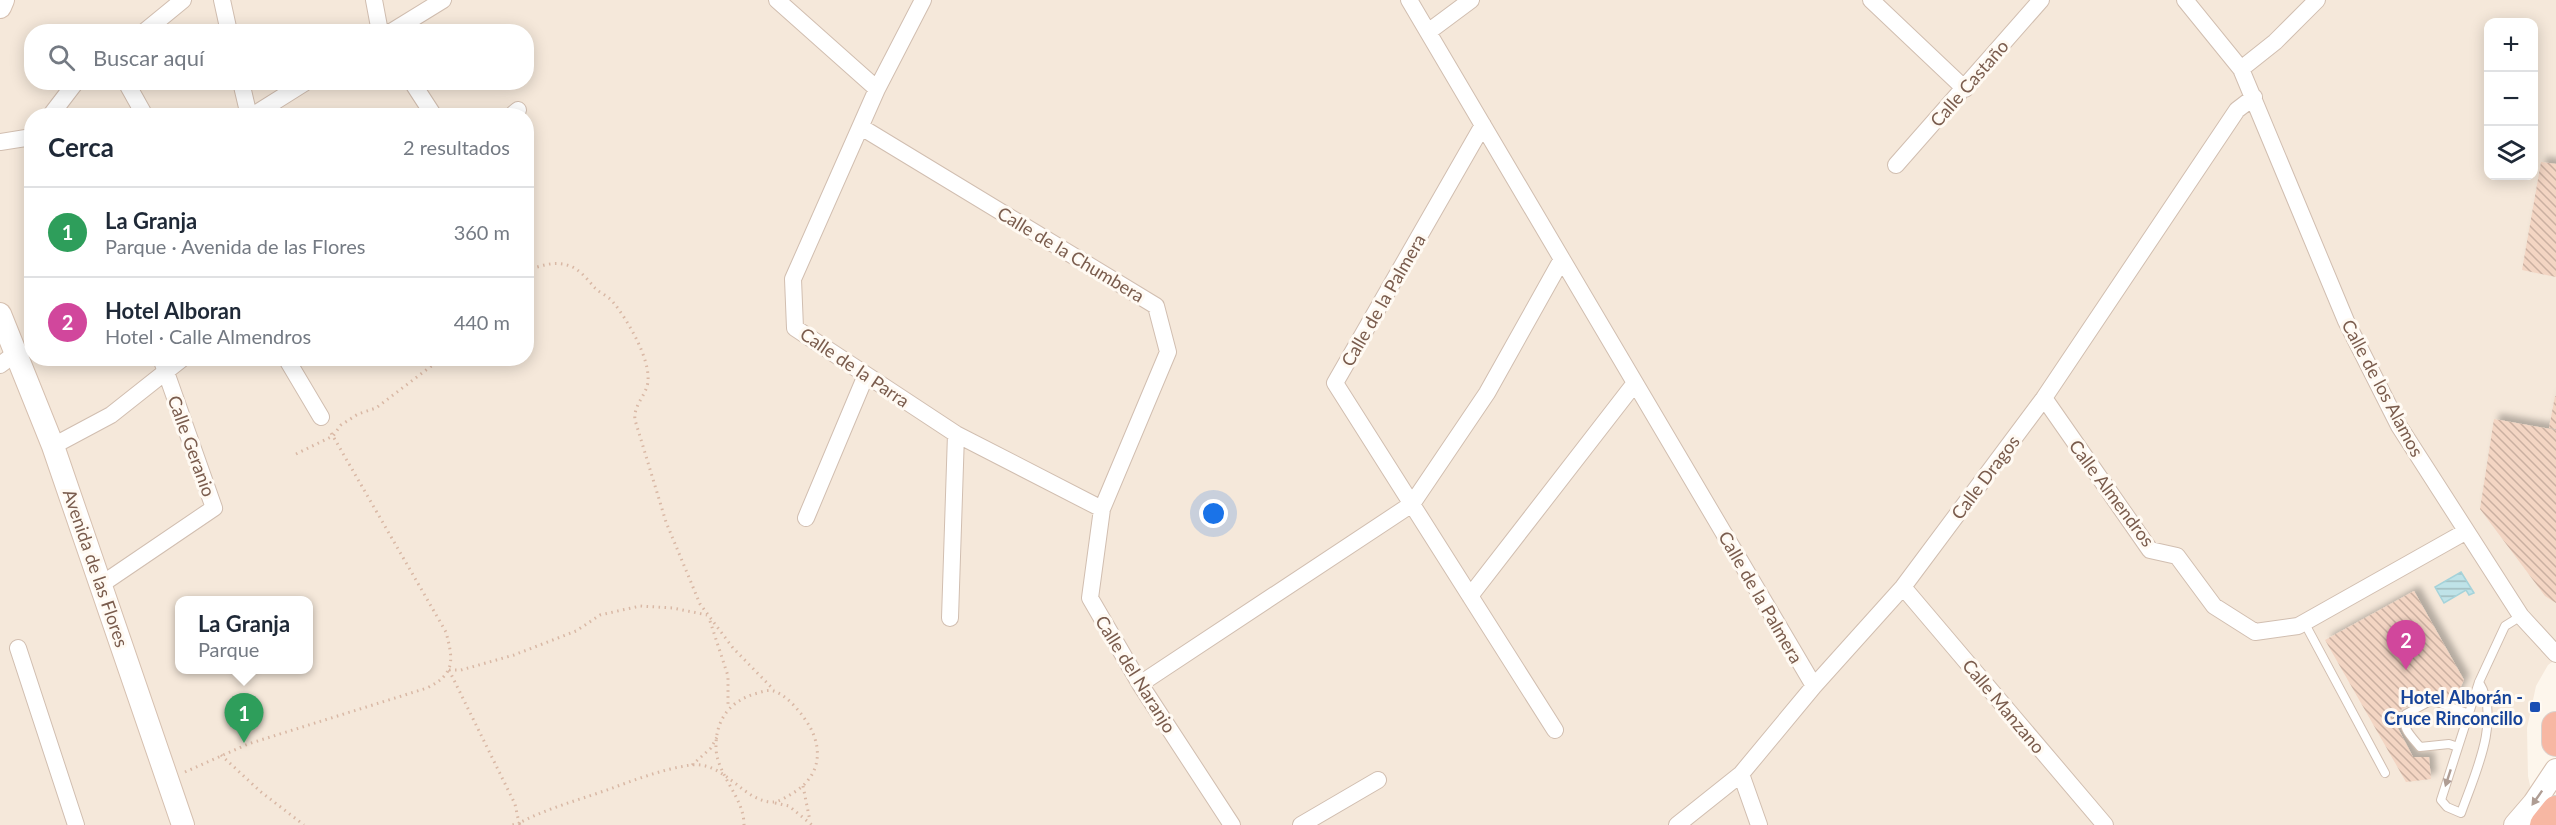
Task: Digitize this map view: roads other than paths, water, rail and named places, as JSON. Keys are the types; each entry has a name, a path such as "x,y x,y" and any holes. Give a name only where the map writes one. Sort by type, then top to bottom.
{"highway":[{"path":"2556,726 2556,742"},
{"path":"2544,825 2556,810"}],"street":[{"path":"0,7 3,0"},
{"path":"154,24 183,0"},
{"path":"222,0 227,24"},
{"path":"374,0 378,24"},
{"path":"404,24 442,0"},
{"path":"777,0 876,89"},
{"name":"Calle de la Parra","path":"923,0 876,89 793,279 795,328 956,435 1102,508"},
{"name":"Calle de la Palmera","path":"1409,0 1814,686"},
{"path":"1428,32 1471,0"},
{"path":"1871,0 1965,89"},
{"name":"Calle Castaño","path":"1896,165 2041,0"},
{"name":"Calle de los Alamos","path":"2186,0 2241,69 2346,321 2399,426 2521,616 2556,654"},
{"path":"2241,69 2275,42 2317,0"},
{"path":"56,108 70,90"},
{"path":"130,90 141,108"},
{"path":"243,90 248,108"},
{"path":"263,108 293,90"},
{"path":"417,90 429,108"},
{"name":"Calle Dragos","path":"1677,825 1741,774 1814,686 1903,587 2044,398 2237,110 2254,97"},
{"name":"Calle de la Palmera","path":"1483,125 1335,383 1556,730"},
{"name":"Calle de la Chumbera","path":"861,127 1156,306 1168,352 1102,508"},
{"path":"0,142 24,138"},
{"path":"1140,684 1412,504 1487,393 1562,259"},
{"name":"Avenida de las Flores","path":"0,314 8,359 53,446 183,825"},
{"path":"53,446 111,415 162,366"},
{"name":"Calle Geranio","path":"102,584 214,508 163,366"},
{"path":"291,366 321,417"},
{"path":"806,518 866,375"},
{"path":"1470,596 1635,383"},
{"name":"Calle Almendros","path":"2044,398 2150,550 2177,556 2214,606 2255,632 2304,622 2465,532"},
{"path":"950,618 956,435"},
{"name":"Calle del Naranjo","path":"1102,508 1090,598 1140,684 1232,825"},
{"name":"Calle Manzano","path":"1903,587 2105,825"},
{"path":"18,648 76,825"},
{"path":"2515,825 2556,770"},
{"path":"1741,774 1759,825"},
{"path":"1301,825 1378,780"}],"lane":[{"path":"2479,682 2487,696 2485,748 2461,813 2447,807 2441,800 2479,682 2505,626 2521,616"},
{"path":"2304,622 2385,773"},
{"path":"2458,747 2449,744 2420,747 2404,725 2404,718 2406,714 2432,700 2469,714"}],"water":[{"path":"2461,572 2474,593 2469,595 2466,590 2444,603 2435,587"}],"place":[{"name":"Hotel Alboran","path":"2406,670"},
{"name":"Hotel Alborán - Cruce Rinconcillo","path":"2535,707"},
{"name":"La Granja","path":"244,743"}]}
